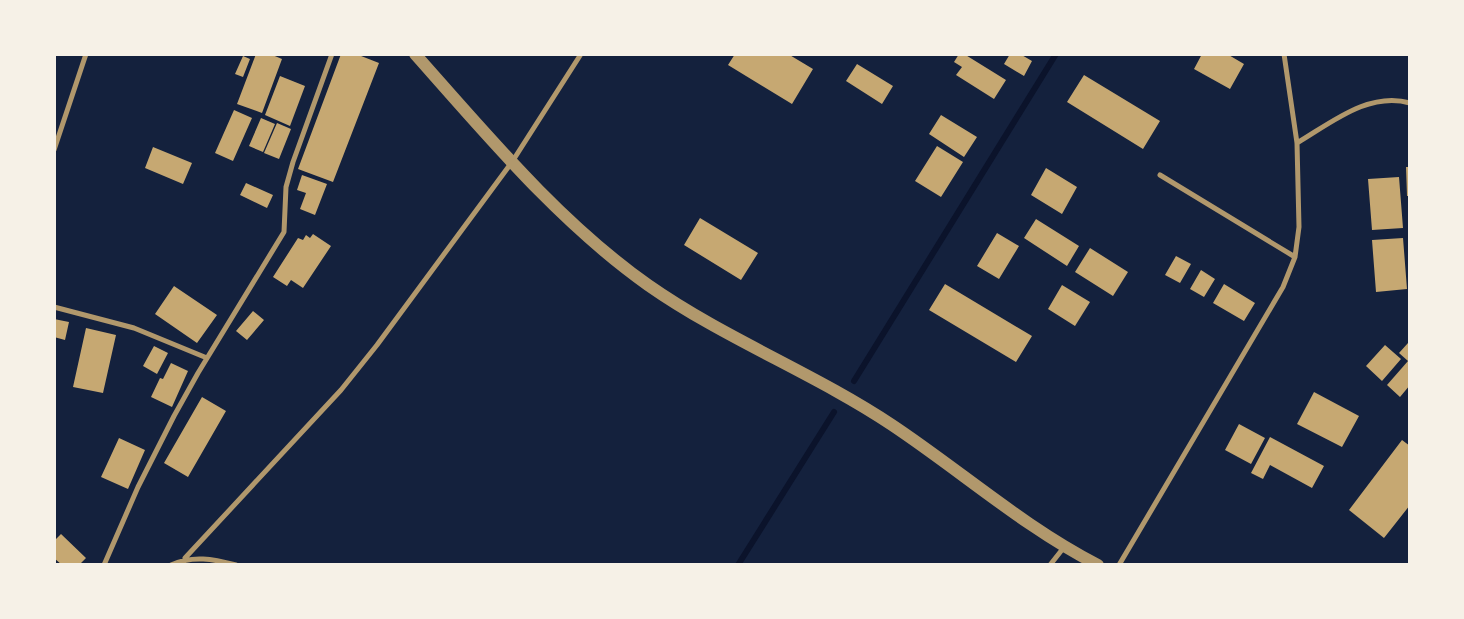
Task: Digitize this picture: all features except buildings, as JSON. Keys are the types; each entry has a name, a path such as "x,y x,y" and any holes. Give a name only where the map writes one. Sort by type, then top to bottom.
{"street":[{"path":"415,54 512,162 617,262 650,287 758,351 891,424 1065,546 1096,564"}],"lane":[{"path":"54,150 86,54"},
{"path":"104,565 138,487 174,416 284,232 286,187 332,54"},
{"path":"171,565 185,558 341,390 416,294 512,162 581,54"},
{"path":"1119,565 1283,287 1294,257 1299,227 1297,143 1284,54"},
{"path":"1297,143 1376,100 1397,99 1410,103"},
{"path":"1160,175 1294,257"},
{"path":"54,307 134,328 207,358"},
{"path":"1050,565 1065,546"},
{"path":"185,558 204,558 236,565"}],"waterway":[{"path":"854,381 1056,54"},
{"path":"738,565 834,412"}]}
